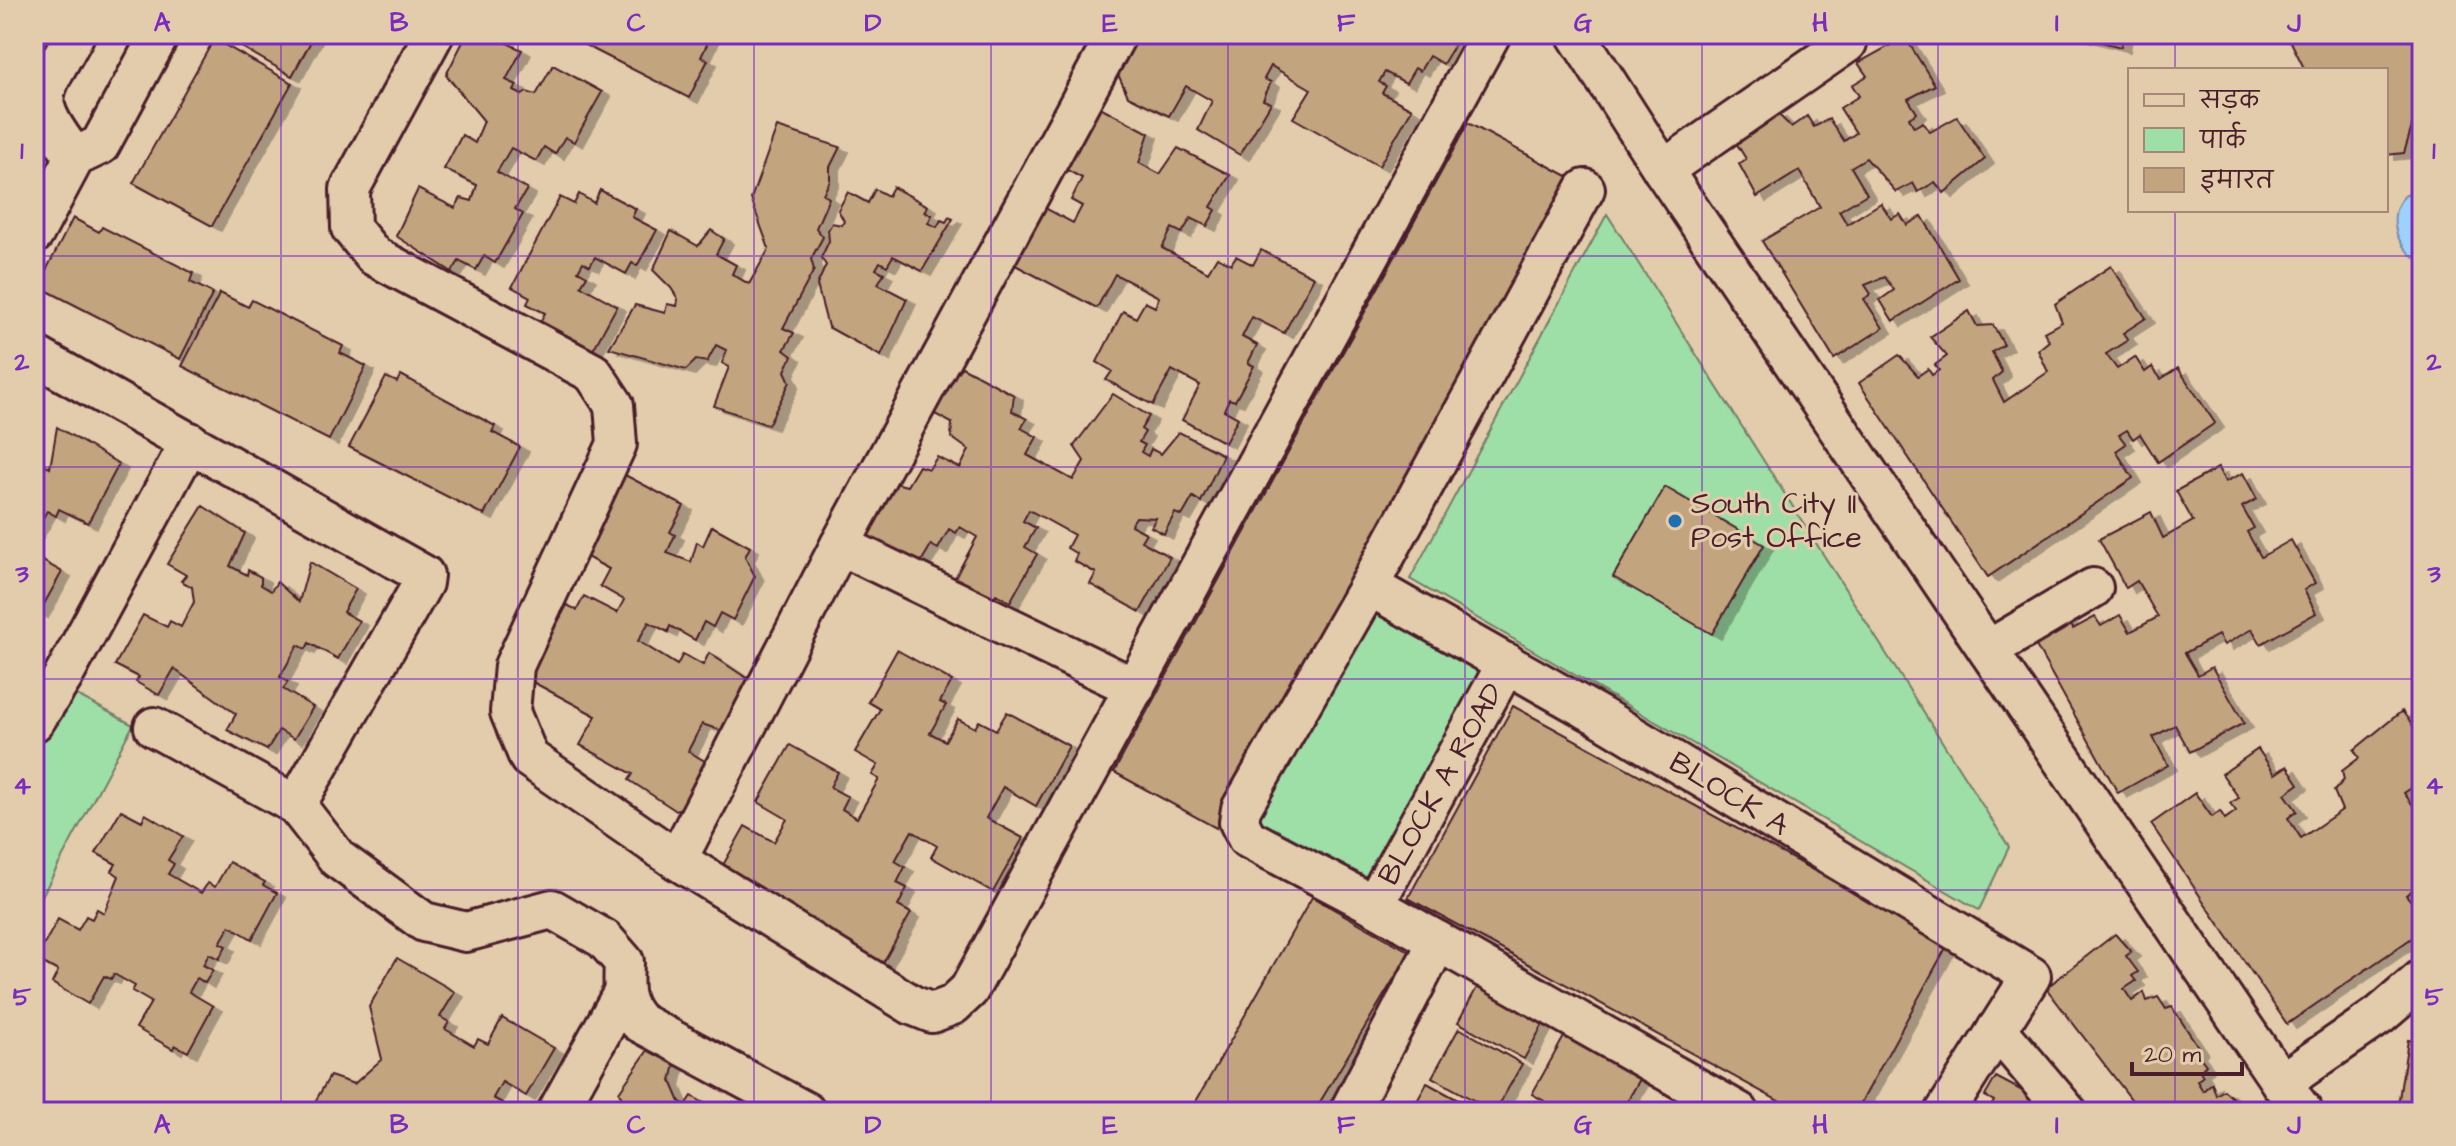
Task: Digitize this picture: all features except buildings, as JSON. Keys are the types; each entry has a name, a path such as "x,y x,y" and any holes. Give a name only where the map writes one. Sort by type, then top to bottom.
{"street":[{"path":"75,34 45,91 43,105 47,120 75,157"},
{"path":"34,234 75,157 100,145 160,34"},
{"path":"434,34 350,189 351,228 374,256 593,373 614,405 617,444 514,666 510,712 529,758 677,860 912,1005 932,1013 953,1005 969,990 1491,34"},
{"path":"677,860 840,545 1117,34"},
{"path":"1576,34 1663,170 2292,1097 2422,979"},
{"path":"1663,170 1847,43"},
{"path":"1585,189 1369,586 1241,809 1239,822 1247,838 1374,905 1739,1112"},
{"path":"34,355 424,575 423,583 296,805"},
{"path":"35,720 63,677 190,442"},
{"path":"840,545 1135,688"},
{"name":"BLOCK A","path":"1369,586 1507,663 2031,976 1945,1112"},
{"path":"1988,650 2093,588"},
{"name":"BLOCK A ROAD","path":"1374,905 1507,663"},
{"path":"154,727 296,805 338,859 424,922 466,932 552,909 604,939 624,962 626,1009 639,1022 806,1112"},
{"path":"1349,1112 1438,941"},
{"path":"557,1112 623,993"},
{"path":"1997,1029 2067,1112"}],"green space":[{"path":"1607,214 2009,847 1979,910 1410,579"},
{"path":"1374,605 1484,666 1361,888 1251,828"},
{"path":"34,672 133,725 34,911"}],"water":[{"path":"2422,186 2422,262 2402,245 2395,222 2400,201"}],"place":[{"name":"South City II Post Office","path":"1675,521"}]}
